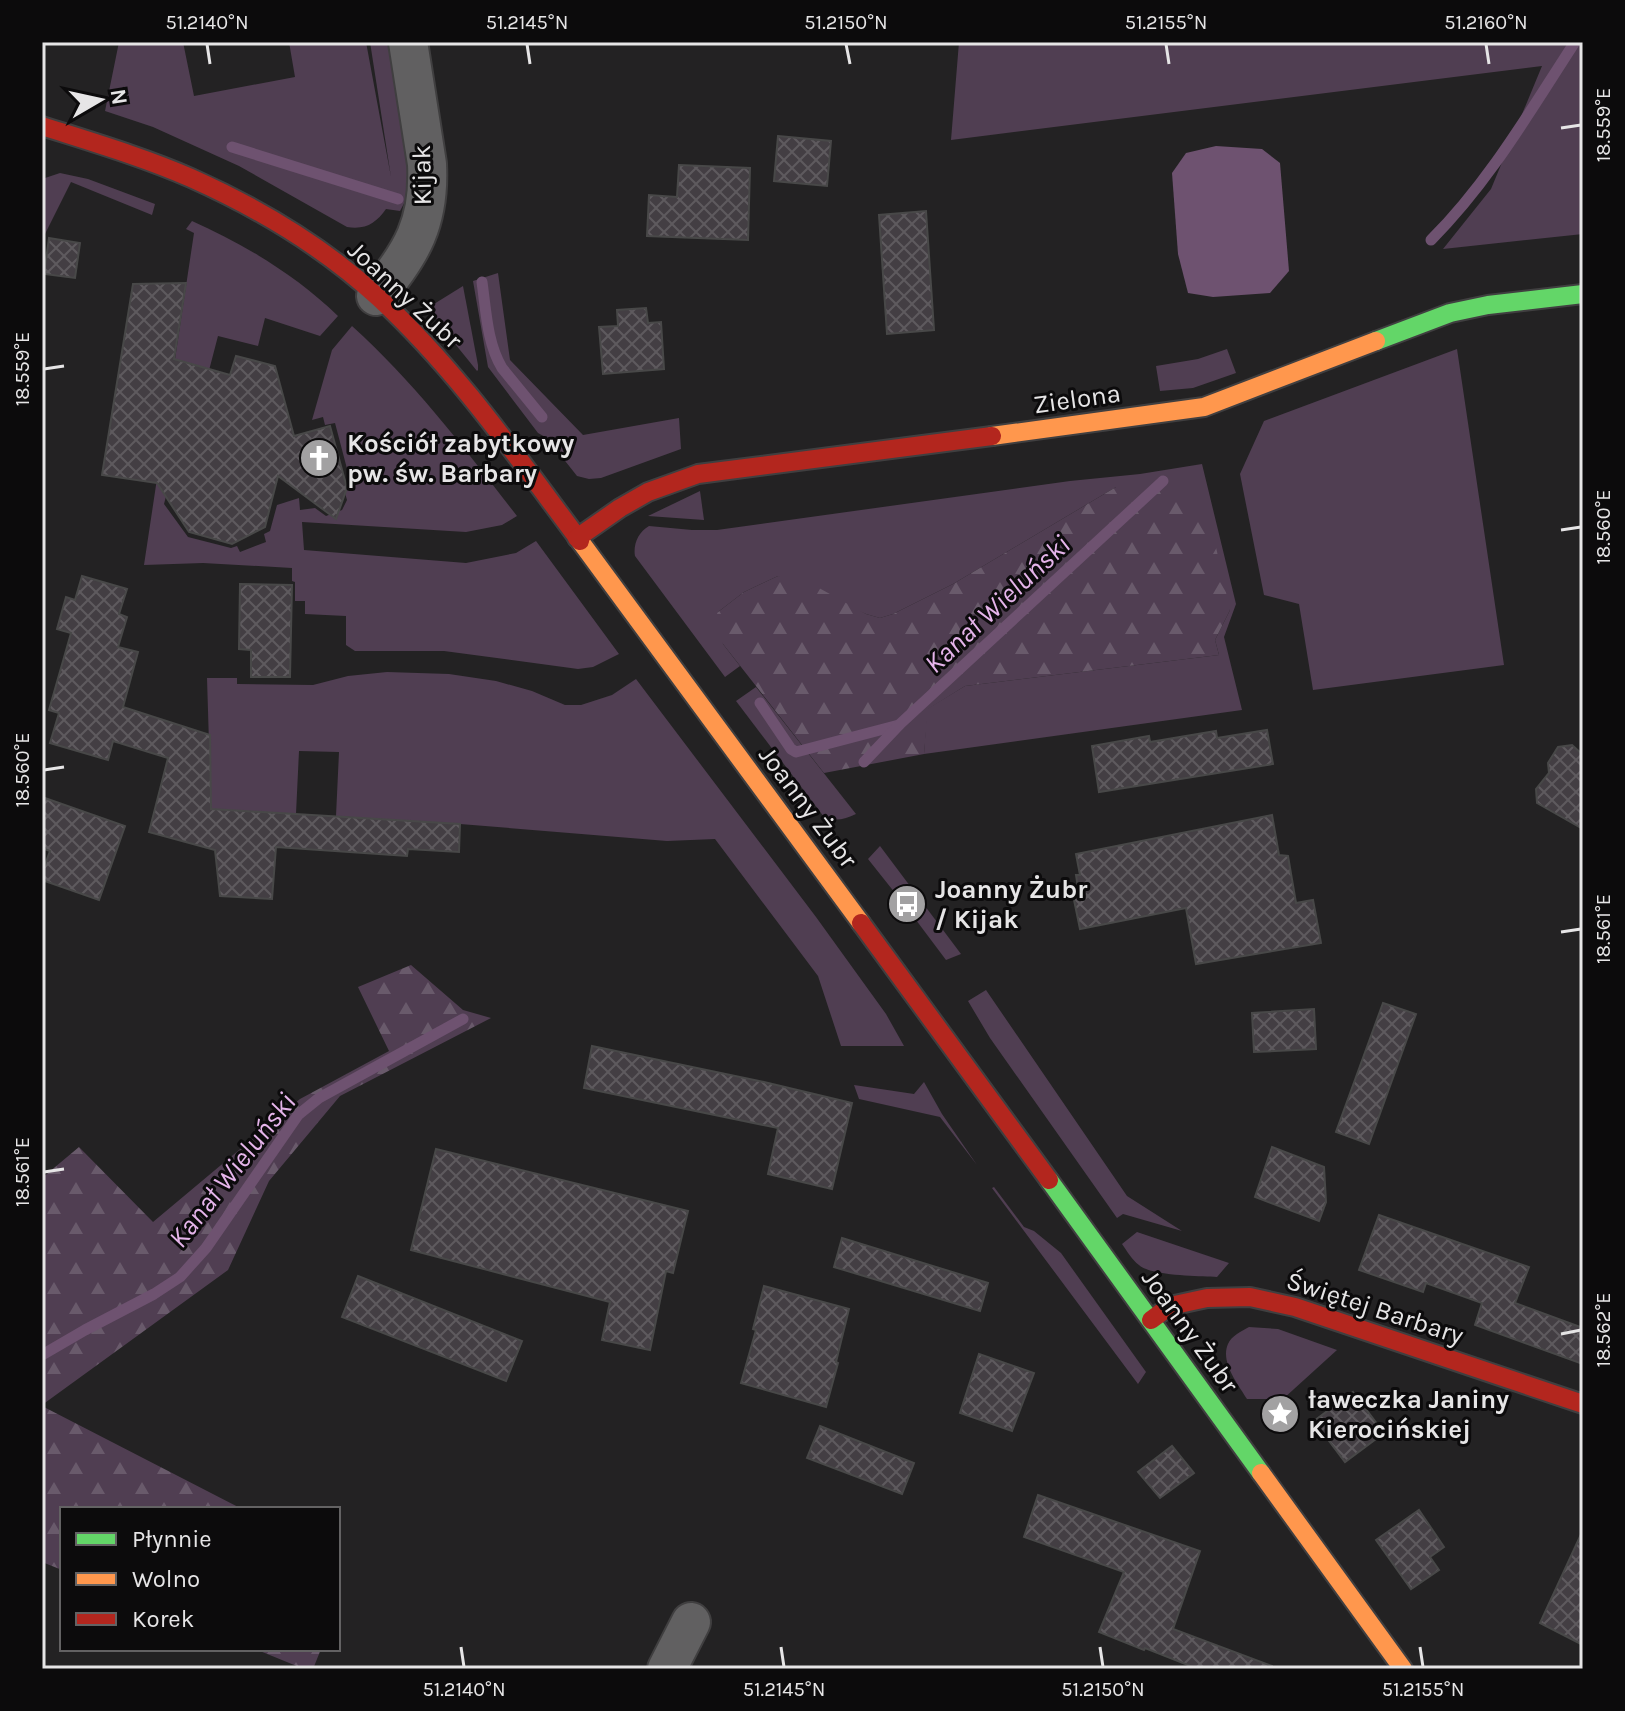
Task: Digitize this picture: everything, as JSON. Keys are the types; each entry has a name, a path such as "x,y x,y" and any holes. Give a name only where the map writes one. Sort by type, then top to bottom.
{"street":[{"name":"Kijak","path":"376,296 406,258 419,229 426,201 427,164 408,42"},
{"name":"Joanny Żubr","path":"42,126 155,164 220,192 293,234 376,296 459,382 870,934 1403,1669"},
{"name":"Zielona","path":"577,538 646,492 698,474 1204,407 1450,313 1488,305 1583,294"},
{"name":"Świętej Barbary","path":"1151,1320 1170,1306 1207,1298 1250,1297 1295,1307 1583,1404"},
{"path":"667,1669 691,1622"}],"green space":[{"path":"119,42 183,42 194,96 295,77 289,42 366,42 391,177 370,42 390,42 409,155 409,194 400,211 386,209 370,224 347,227 239,166 153,127 105,111"},
{"path":"959,42 1583,42 1583,234 1443,249 1491,189 1542,66 951,140"},
{"path":"60,173 88,179 155,204 152,215 71,182 42,240 42,179"},
{"path":"192,221 269,262 338,316 320,336 265,318 258,346 218,336 206,382 164,504 188,537 231,548 237,546 240,552 266,542 264,534 270,531 277,505 299,498 300,510 315,508 326,516 342,510 347,500 343,486 351,484 335,423 325,425 323,417 312,420 332,350 352,326 459,441 517,516 502,525 466,532 302,522 304,550 466,563 516,553 536,541 619,654 593,667 578,669 444,651 355,651 346,645 346,616 305,614 305,601 295,601 292,568 203,563 144,565 194,233 186,229"},
{"path":"498,273 510,360 583,435 679,418 681,449 601,478 577,476 547,438 538,433 488,367 473,281"},
{"path":"463,286 477,371 435,316 434,304"},
{"path":"1227,349 1236,373 1193,388 1160,391 1156,366 1198,359"},
{"path":"1457,349 1504,665 1313,690 1299,604 1264,595 1240,474 1264,421"},
{"path":"1202,464 1236,604 1224,637 1242,710 924,754 927,709 965,686 1219,655 1215,640 1230,610 1116,487 953,584 880,618 778,576 744,592 718,612 723,644 740,666 725,677 635,556 637,539 649,526 717,530"},
{"path":"1140,479 1207,507 1230,610 1215,640 1219,655 965,686 928,709 924,754 824,773 711,625 718,612 744,592 778,576 801,578 866,614 880,618 893,614 953,584 1116,487"},
{"path":"700,491 704,520 648,516"},
{"path":"387,672 449,674 496,681 565,705 581,705 612,695 636,679 816,917 886,1014 904,1046 841,1046 818,976 715,839 667,841 336,816 339,752 299,751 296,814 211,809 207,678 237,678 237,684 313,685 348,676"},
{"path":"756,687 856,814 840,819 824,817 736,701"},
{"path":"880,846 961,954 946,960 913,916 918,912 905,894 899,898 868,859"},
{"path":"411,965 463,1010 491,1018 340,1096 269,1181 228,1270 42,1405 42,1178 79,1147 153,1222 300,1099 389,1051 358,987"},
{"path":"986,990 1127,1196 1182,1231 1123,1214 1117,1218 990,1038 968,1001"},
{"path":"924,1082 977,1165 940,1117 859,1099 854,1085 914,1094"},
{"path":"992,1188 1024,1227 1034,1231 1061,1253 1146,1372 1138,1384"},
{"path":"1137,1232 1229,1263 1217,1277 1176,1275 1145,1269 1134,1261 1122,1244"},
{"path":"1249,1327 1278,1329 1337,1350 1283,1399 1247,1399 1231,1373 1226,1351 1232,1339"},
{"path":"42,1406 238,1507 60,1507 60,1569 42,1562"},
{"path":"260,1651 320,1651 313,1669 304,1669"}],"shaded area":[{"path":"1216,146 1262,149 1280,163 1289,271 1270,293 1213,297 1188,293 1178,254 1172,173 1186,153"}],"building":[{"path":"778,136 831,141 827,186 774,181"},
{"path":"679,165 750,168 748,240 647,236 649,195 677,197"},
{"path":"926,211 934,330 887,334 879,215"},
{"path":"49,238 80,243 75,278 44,274"},
{"path":"186,283 174,359 230,375 236,356 275,366 294,436 330,426 347,488 336,519 278,476 265,527 232,544 189,532 157,483 102,475 133,284"},
{"path":"646,308 648,323 661,322 664,369 603,374 599,327 618,326 617,310"},
{"path":"82,576 127,589 119,614 127,617 118,647 138,652 123,707 210,735 211,809 460,824 459,852 408,849 407,856 276,847 272,899 220,896 215,850 149,832 168,758 113,741 108,760 50,743 59,713 49,710 71,633 57,629 66,597 75,600"},
{"path":"240,584 292,585 290,677 251,677 251,650 239,649"},
{"path":"1267,730 1273,764 1099,792 1092,746 1149,736 1150,742 1216,731 1217,738"},
{"path":"1572,745 1583,755 1583,829 1537,803 1536,789 1549,773 1548,763 1558,747"},
{"path":"42,797 125,826 99,900 42,880 50,851 42,848"},
{"path":"1272,815 1279,855 1288,856 1296,903 1313,900 1321,943 1196,964 1186,908 1080,929 1073,895 1079,894 1076,875 1080,875 1076,854"},
{"path":"1383,1003 1416,1014 1369,1144 1336,1132"},
{"path":"1314,1009 1316,1049 1254,1052 1252,1013"},
{"path":"592,1046 852,1103 832,1189 768,1174 778,1128 584,1088"},
{"path":"1272,1147 1324,1167 1326,1202 1319,1221 1255,1197"},
{"path":"436,1149 688,1211 673,1273 666,1271 650,1350 602,1340 610,1302 411,1250"},
{"path":"1379,1215 1529,1267 1515,1303 1583,1328 1583,1364 1475,1325 1482,1303 1426,1283 1423,1292 1359,1270"},
{"path":"842,1238 988,1283 980,1311 834,1267"},
{"path":"358,1276 522,1341 506,1381 342,1317"},
{"path":"764,1286 849,1309 826,1407 741,1383"},
{"path":"979,1354 1034,1373 1012,1431 960,1413"},
{"path":"1353,1392 1384,1433 1345,1462 1314,1421"},
{"path":"820,1426 914,1463 902,1494 807,1458"},
{"path":"1172,1446 1194,1473 1160,1498 1138,1472"},
{"path":"1038,1495 1200,1551 1173,1629 1272,1666 1272,1669 1198,1669 1099,1632 1124,1572 1024,1537"},
{"path":"1419,1510 1444,1547 1430,1557 1439,1570 1411,1589 1376,1540"},
{"path":"1583,1530 1583,1645 1540,1623"}],"waterway":[{"name":"Kanał Wieluński","path":"1431,240 1490,170 1575,42"},
{"path":"232,147 398,199"},
{"path":"482,282 488,326 497,358 542,417"},
{"name":"Kanał Wieluński","path":"864,762 900,724 1163,481"},
{"path":"760,703 796,752 899,725"},
{"name":"Kanał Wieluński","path":"42,1355 180,1277 206,1248 298,1115 319,1098 463,1019"}],"traffic: fast":[{"path":"1376,341 1450,313 1488,305 1583,294"},
{"path":"1049,1180 1261,1473"}],"traffic: slow":[{"path":"992,436 1204,407 1376,341"},
{"path":"580,541 861,923"},
{"path":"1261,1473 1403,1669"}],"traffic: jam":[{"path":"42,126 191,178 266,216 336,262 379,298 460,384 580,541"},
{"path":"577,538 648,492 698,474 992,436"},
{"path":"861,923 1049,1180"},
{"path":"1151,1320 1170,1306 1207,1298 1250,1297 1295,1307 1583,1404"}],"place":[{"name":"Kościół zabytkowy pw. św. Barbary","path":"319,458"},
{"name":"Joanny Żubr / Kijak","path":"907,904"},
{"name":"ławeczka Janiny Kierocińskiej","path":"1280,1414"}]}
